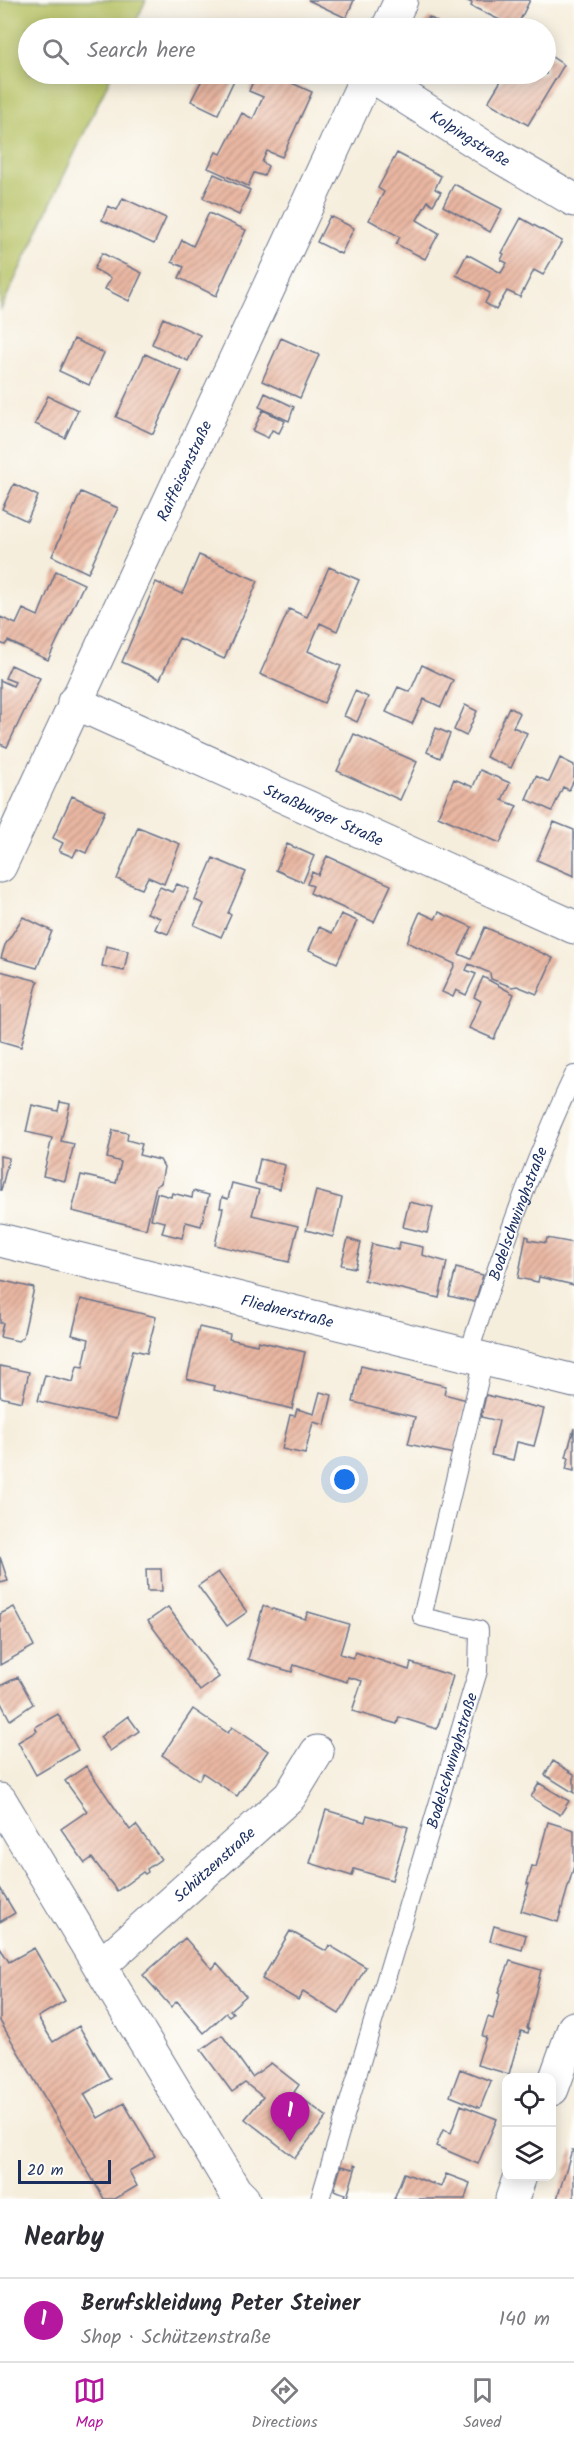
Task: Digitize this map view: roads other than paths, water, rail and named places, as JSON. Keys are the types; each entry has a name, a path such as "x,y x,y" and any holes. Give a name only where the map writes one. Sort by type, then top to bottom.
{"street":[{"path":"393,18 401,0"},
{"name":"Raiffeisenstraße","path":"0,866 74,702 363,84"},
{"name":"Kolpingstraße","path":"384,84 574,200"},
{"name":"Straßburger Straße","path":"74,702 574,927"},
{"name":"Fliednerstraße","path":"0,1240 574,1381"},
{"name":"Schützenstraße","path":"100,1966 290,1796 317,1752"},
{"path":"0,1800 235,2191 243,2199"},
{"path":"556,2079 574,2028"},
{"path":"512,2199 518,2181"}],"lane":[{"name":"Bodelschwinghstraße","path":"320,2199 478,1671 479,1630 422,1617 476,1357 505,1244 548,1130 574,1074"}],"place":[{"name":"Berufskleidung Peter Steiner","path":"290,2142"}]}
